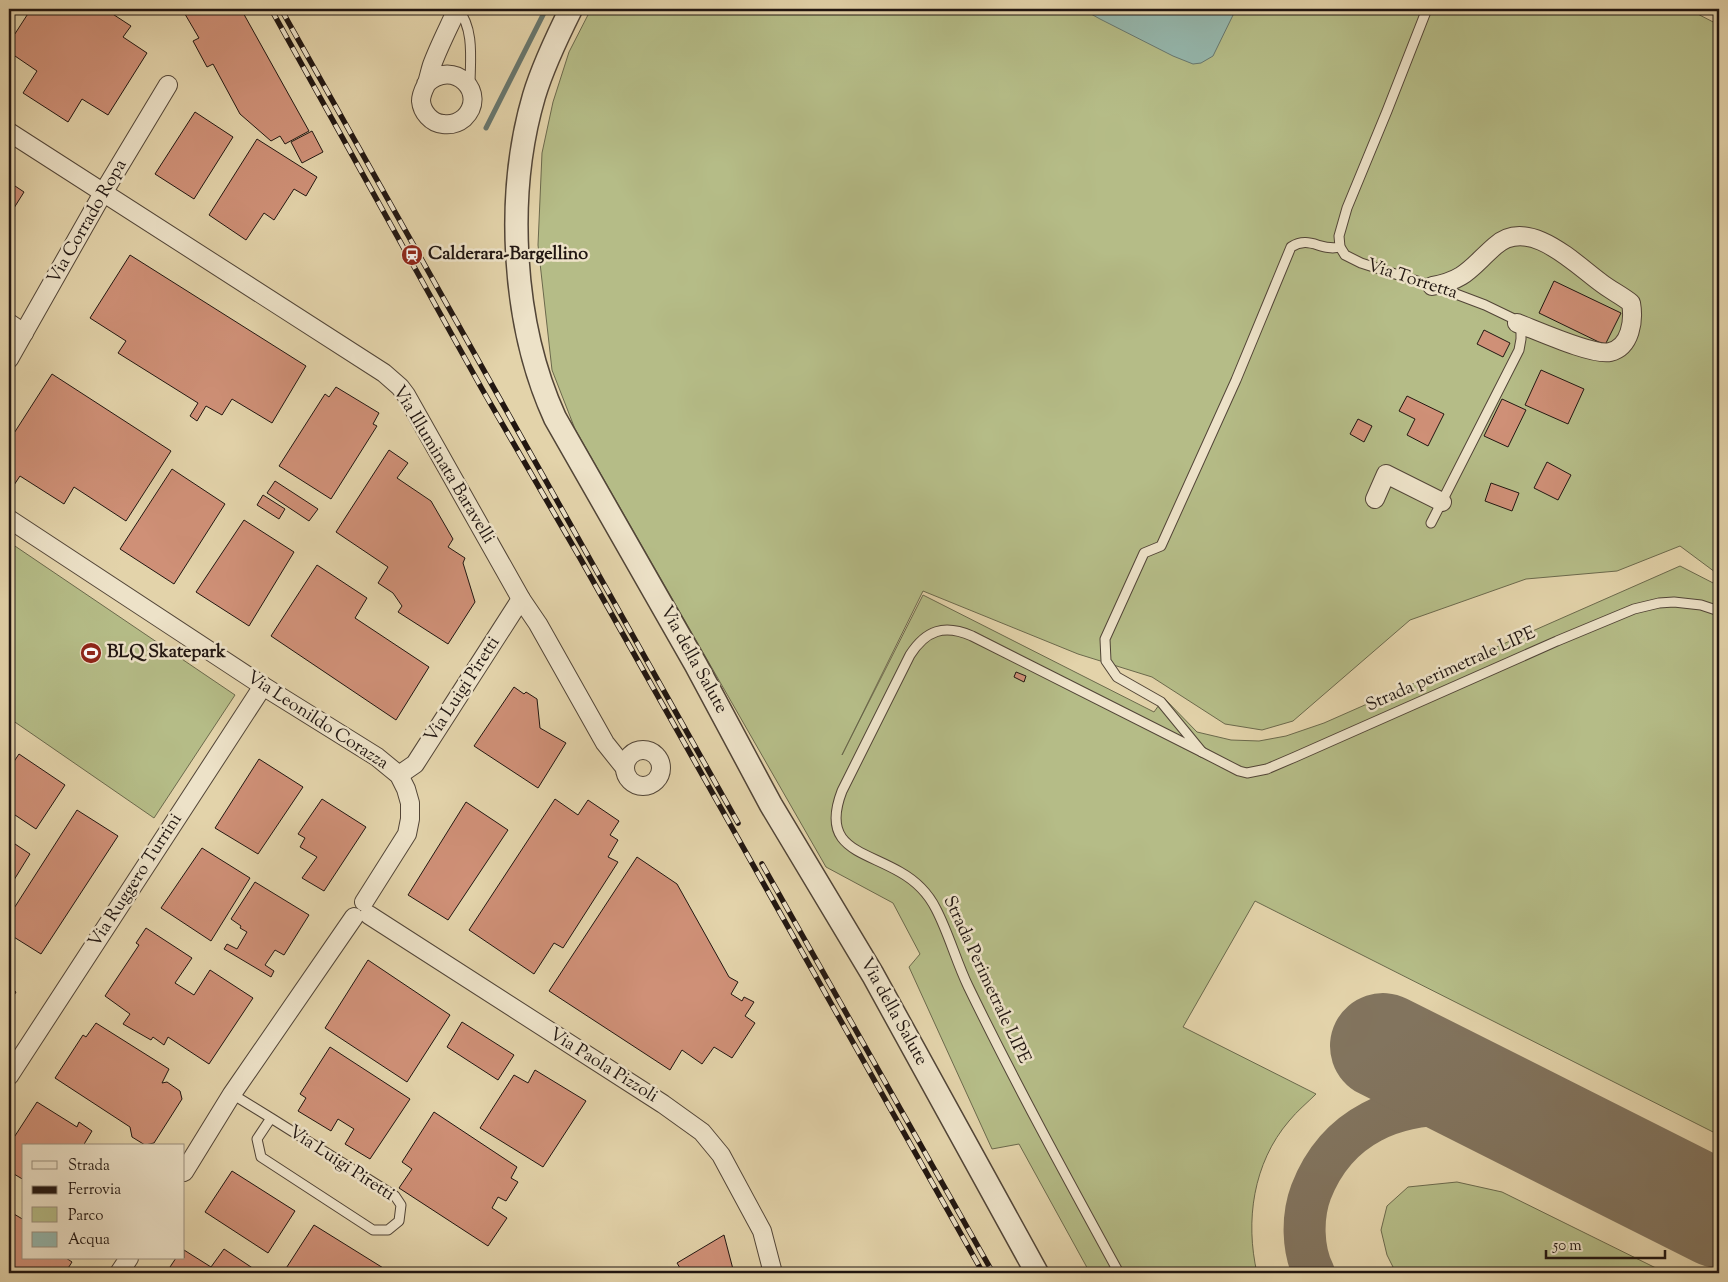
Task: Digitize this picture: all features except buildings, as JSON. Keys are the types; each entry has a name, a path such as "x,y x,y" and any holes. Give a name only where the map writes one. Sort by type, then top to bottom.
{"street":[{"path":"441,45 446,62 454,75 466,83 472,97 472,105 463,119 456,123 440,124 432,120 422,108 422,91 432,64 458,9"},
{"name":"Via della Salute","path":"571,9 549,56 534,95 522,158 516,211 518,271 524,317 535,365 545,396 555,418 696,665 771,805 873,975 1036,1273"},
{"path":"426,84 432,78 440,75 454,75"},
{"name":"Via Corrado Ropa","path":"9,359 103,193 168,85"},
{"name":"Via Illuminata Baravelli","path":"9,132 384,373 400,386 605,743 625,768"},
{"path":"1432,286 1447,284 1463,276 1473,269 1496,245 1508,237 1532,237 1547,242 1607,287 1622,295 1631,303 1633,315 1632,330 1621,345 1610,352 1595,352 1517,322"},
{"path":"9,323 24,332"},
{"path":"1375,499 1386,474 1442,502"},
{"name":"Via Leonildo Corazza","path":"9,519 264,686 377,757 398,775 406,789 410,803 410,819 407,834 376,881"},
{"name":"Via Luigi Piretti","path":"398,775 415,764 521,599"},
{"name":"Via Ruggero Turrini","path":"9,1076 264,686"},
{"path":"363,917 376,881"},
{"path":"185,1170 232,1094 363,917 375,905 374,890 376,881"},
{"name":"Via Paola Pizzoli","path":"363,917 664,1104 702,1132 721,1154 762,1231 773,1273"},
{"path":"119,1273 128,1260"}],"lane":[{"path":"458,9 463,15 469,30 470,89"},
{"path":"1202,752 1161,702 1117,677 1106,660 1105,640 1144,553 1161,546 1236,380 1292,247 1307,241 1332,249 1340,247 1339,236 1347,208 1427,9"},
{"name":"Via Torretta","path":"1340,247 1345,255 1361,263 1485,305 1517,322"},
{"path":"1431,523 1519,350 1521,330 1517,322"},
{"name":"Strada perimetrale LIPE","path":"1202,752 1240,771 1257,772 1634,609 1659,603 1674,602 1701,605 1719,611"},
{"name":"Strada Perimetrale LIPE","path":"1119,1273 1008,1067 960,969 937,910 930,898 912,880 900,872 853,849 845,843 837,828 835,811 842,792 910,655 923,638 941,630 960,631 972,636 1202,752"},
{"name":"Via Luigi Piretti","path":"232,1094 271,1118 395,1196 401,1205 399,1221 388,1230 373,1230 261,1157 257,1139 271,1118"}],"green space":[{"path":"591,9 1688,9 1719,25 1719,575 1680,546 1617,571 1526,579 1410,620 1293,721 1262,730 1225,724 1152,677 1078,654 923,591 842,755 923,595 1154,712 1164,698 1197,732 1231,740 1259,741 1286,736 1324,723 1680,566 1719,586 1719,1135 1255,901 1183,1027 1316,1094 1292,1117 1277,1137 1267,1155 1260,1174 1252,1213 1253,1253 1257,1273 1090,1273 1019,1144 992,1149 909,967 920,954 893,903 826,867 575,429 552,370 538,245 542,153 553,102 569,52"},
{"name":"BLQ Skatepark","path":"9,542 235,695 154,818 9,718"},
{"path":"1457,1182 1502,1192 1666,1273 1396,1273 1387,1255 1381,1230 1387,1206 1408,1187"}],"water":[{"path":"1082,9 1236,9 1213,56 1201,63 1193,64 1173,56"}],"waterway":[{"path":"486,128 546,9"}],"taxiway":[{"path":"1314,1273 1305,1243 1308,1201 1322,1169 1336,1150 1353,1134 1372,1122 1393,1113 1415,1107 1439,1105 1464,1105 1531,1121"}],"runway":[{"path":"1383,1046 1719,1215"}],"railway":[{"path":"271,9 482,389 580,558 983,1273"},
{"path":"281,9 738,823"},
{"path":"762,864 993,1273"}],"place":[{"name":"Calderara-Bargellino","path":"412,255"},
{"name":"BLQ Skatepark","path":"91,653"}]}
